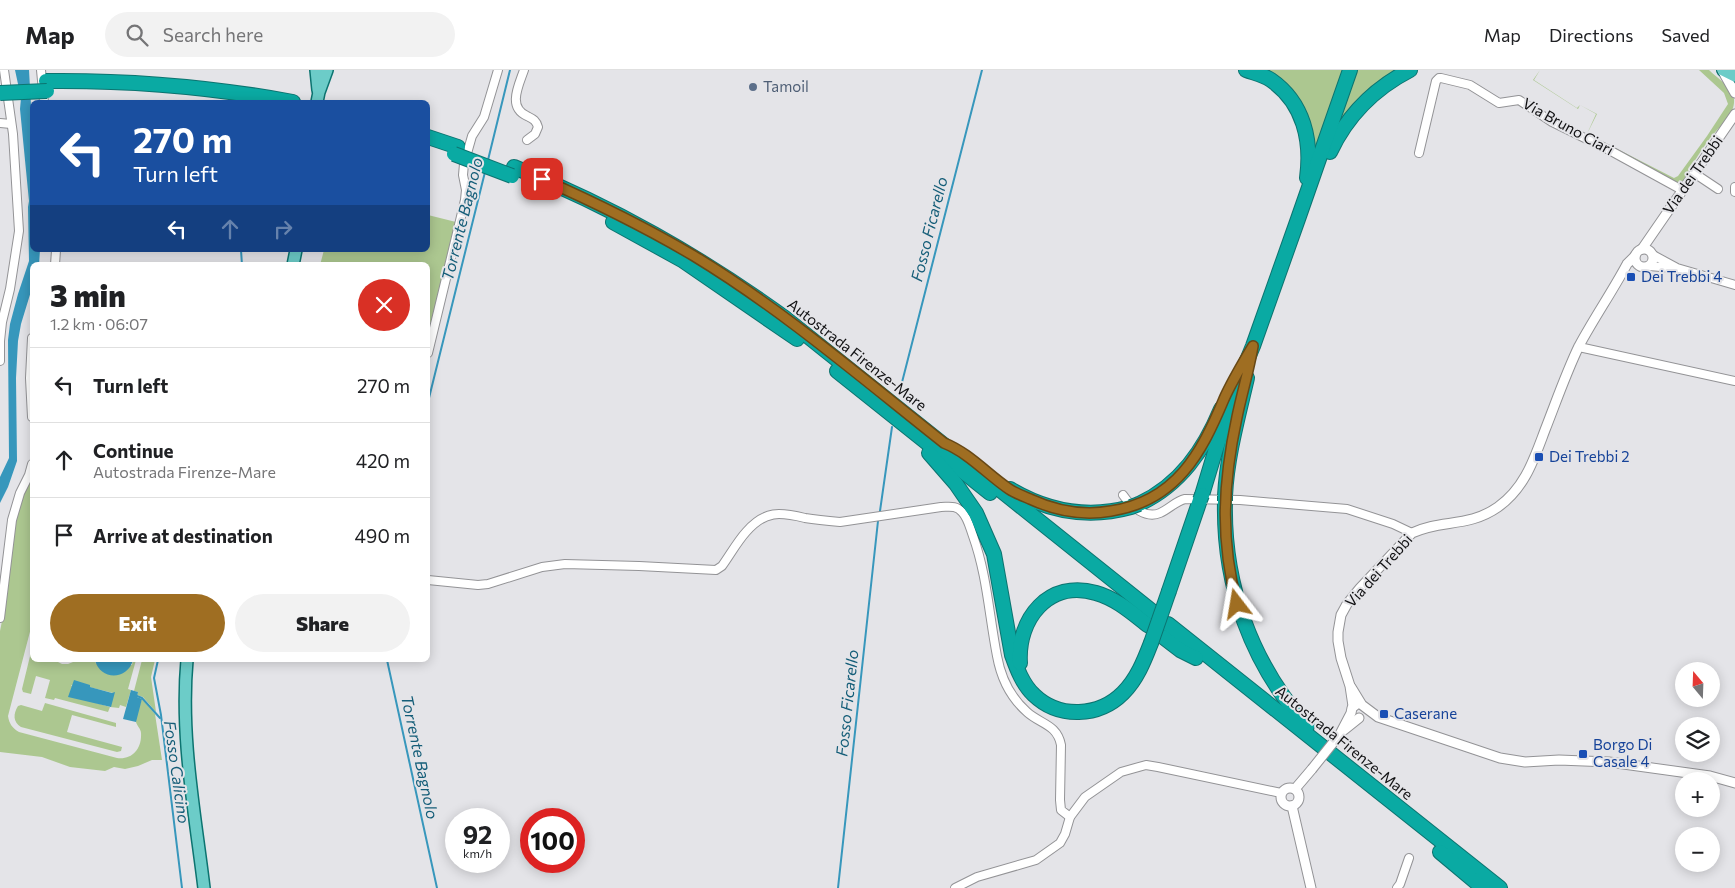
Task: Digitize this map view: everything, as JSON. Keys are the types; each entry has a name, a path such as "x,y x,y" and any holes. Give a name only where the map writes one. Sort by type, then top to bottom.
{"highway":[{"path":"1246,70 1270,79 1293,102 1302,118 1307,133 1309,160 1302,209"},
{"path":"876,403 885,416 943,468 976,513 994,554 1012,655 1027,688 1045,704 1061,711 1079,713 1103,707 1124,693 1162,634 1169,591 1214,458 1231,399 1253,346 1350,70"},
{"path":"1302,209 1336,137 1360,107 1386,84 1410,70"},
{"path":"0,92 94,82 176,86 233,92 281,100"},
{"path":"0,84 188,95 227,100"},
{"name":"Autostrada Firenze-Mare","path":"430,138 513,172 570,191 618,214 695,257 785,318 944,443 1151,619"},
{"name":"Autostrada Firenze-Mare","path":"430,146 456,150"},
{"name":"Autostrada Firenze-Mare","path":"513,172 620,226 682,260 751,305 796,338 1151,619"},
{"path":"1253,346 1233,440 1225,499 1226,540 1230,577 1237,604 1254,647 1270,677 1290,707 1346,765"},
{"path":"944,443 961,451 1011,490 1050,507 1070,512 1114,511 1167,487 1190,465 1206,440 1235,377 1253,346"},
{"path":"1027,688 1020,662 1020,642 1032,613 1046,599 1064,592 1083,590 1120,603 1151,619"},
{"name":"Autostrada Firenze-Mare","path":"1162,634 1346,765 1500,888"},
{"name":"Autostrada Firenze-Mare","path":"1162,634 1196,658 1483,888"}],"main road":[{"path":"316,70 318,97"},
{"path":"318,97 327,70"},
{"path":"1722,70 1735,76"},
{"path":"187,662 185,701 187,748 204,888"}],"street":[{"path":"0,361 2,322 10,289 19,231 11,124 4,70"},
{"path":"430,345 465,200 464,164 472,136 484,116 498,70"},
{"path":"524,70 516,96 516,105 522,113 534,119 538,127 535,134 527,140"},
{"path":"1722,70 1735,93"},
{"name":"Via Bruno Ciari","path":"1419,153 1436,81 1442,78 1470,86 1500,103 1520,100 1552,122 1682,190"},
{"path":"0,116 9,114"},
{"name":"Via dei Trebbi","path":"1359,711 1341,658 1338,641 1339,624 1344,609 1360,588 1412,533 1427,527 1465,522 1480,517 1497,508 1518,490 1533,461 1579,347 1628,264 1735,114"},
{"path":"0,123 11,124"},
{"path":"1694,173 1718,189"},
{"path":"1619,279 1653,262 1650,235"},
{"path":"1677,268 1645,267 1636,262 1638,252 1646,249 1677,268 1735,285"},
{"path":"1579,347 1735,381"},
{"path":"0,618 12,520 20,493 30,471"},
{"path":"1131,502 1141,512 1147,514 1162,512 1185,499 1240,500 1347,509 1393,524 1412,533"},
{"path":"430,580 478,585 488,584 542,566 565,564 716,570 722,566 749,528 754,523 770,515 786,513 840,522 941,507 956,507 966,517 980,556 985,577 996,655 1004,682 1017,702 1028,713 1053,729 1060,737 1061,810 1070,817"},
{"path":"1295,789 1359,711 1500,758 1525,762 1559,760 1609,762 1710,776 1735,783"},
{"path":"955,888 977,877 1043,857 1060,843 1070,817 1085,796 1121,772 1146,765 1281,794"},
{"path":"1287,788 1295,789 1299,799 1296,804 1292,806 1284,804 1280,799 1281,794 1287,788"},
{"path":"1292,806 1311,888"},
{"path":"1398,888 1409,858"}],"green space":[{"path":"1261,70 1345,70 1319,148 1315,148 1310,122"},
{"path":"1356,70 1403,70 1343,126 1339,122"},
{"path":"1540,70 1534,80 1577,108 1580,105 1578,109 1533,80"},
{"path":"1699,70 1709,70 1722,81 1731,91 1734,101 1732,111 1702,149 1681,185 1586,136 1596,114 1580,105 1597,114 1588,132 1590,135 1674,178 1678,176 1728,104 1724,93"},
{"path":"430,216 456,222 430,325 430,262 321,262 323,252 430,252"},
{"path":"30,479 30,632 8,716 10,723 19,732 122,758 135,752 140,744 141,732 136,720 142,699 155,714 162,760 152,760 125,769 114,767 105,771 70,767 42,757 0,752 0,631 5,606 15,512"},
{"path":"30,656 30,662 58,662 62,664 96,662 96,664 132,665 133,662 135,662 128,689 131,690 126,707 120,705 119,708 110,707 108,712 55,698 54,700 45,698 50,680 36,676 31,694 23,692 22,689","holes":["71,685 90,685 89,687 113,693 110,707 86,700"]},
{"path":"141,662 155,662 151,677 156,712 143,697 137,695 138,692 134,691"},
{"path":"45,703 116,723 116,727 72,715 67,732 122,747 121,751 117,752 21,727 16,723 15,712 18,706 21,705 42,711"}],"water":[{"path":"15,70 29,70 31,100 30,252 40,252 39,262 30,262 30,295 18,341 16,378 17,461 0,503 0,477 9,458 8,340 10,324 29,261 29,201 20,109 21,98"},
{"path":"96,662 132,662 126,671 114,675 102,672"},
{"path":"74,680 90,685 90,687 112,693 115,692 111,707 68,697"},
{"path":"131,690 138,692 137,697 142,699 136,722 123,719"}],"waterway":[{"name":"Torrente Bagnolo","path":"488,160 510,70"},
{"name":"Fosso Ficarello","path":"899,394 982,70"},
{"name":"Torrente Bagnolo","path":"430,394 485,172"},
{"name":"Fosso Calicino","path":"241,252 242,262"},
{"name":"Fosso Ficarello","path":"880,511 892,427"},
{"name":"Fosso Ficarello","path":"838,888 878,521"},
{"name":"Fosso Calicino","path":"158,662 154,678 161,715 182,888"},
{"name":"Torrente Bagnolo","path":"387,662 437,888"},
{"path":"137,696 142,698 160,718"}],"place":[{"name":"Tamoil","path":"753,87"},
{"name":"Dei Trebbi 4","path":"1631,277"},
{"name":"Dei Trebbi 2","path":"1539,457"},
{"name":"Caserane","path":"1384,714"},
{"name":"Borgo Di Casale 4","path":"1583,754"}],"route":[{"path":"542,179 641,226 695,257 785,318 944,443 961,451 1011,490 1040,504 1060,510 1091,513 1124,509 1147,500 1177,479 1200,451 1235,377 1253,346 1235,430 1226,488 1224,522 1230,577 1237,604"}]}
